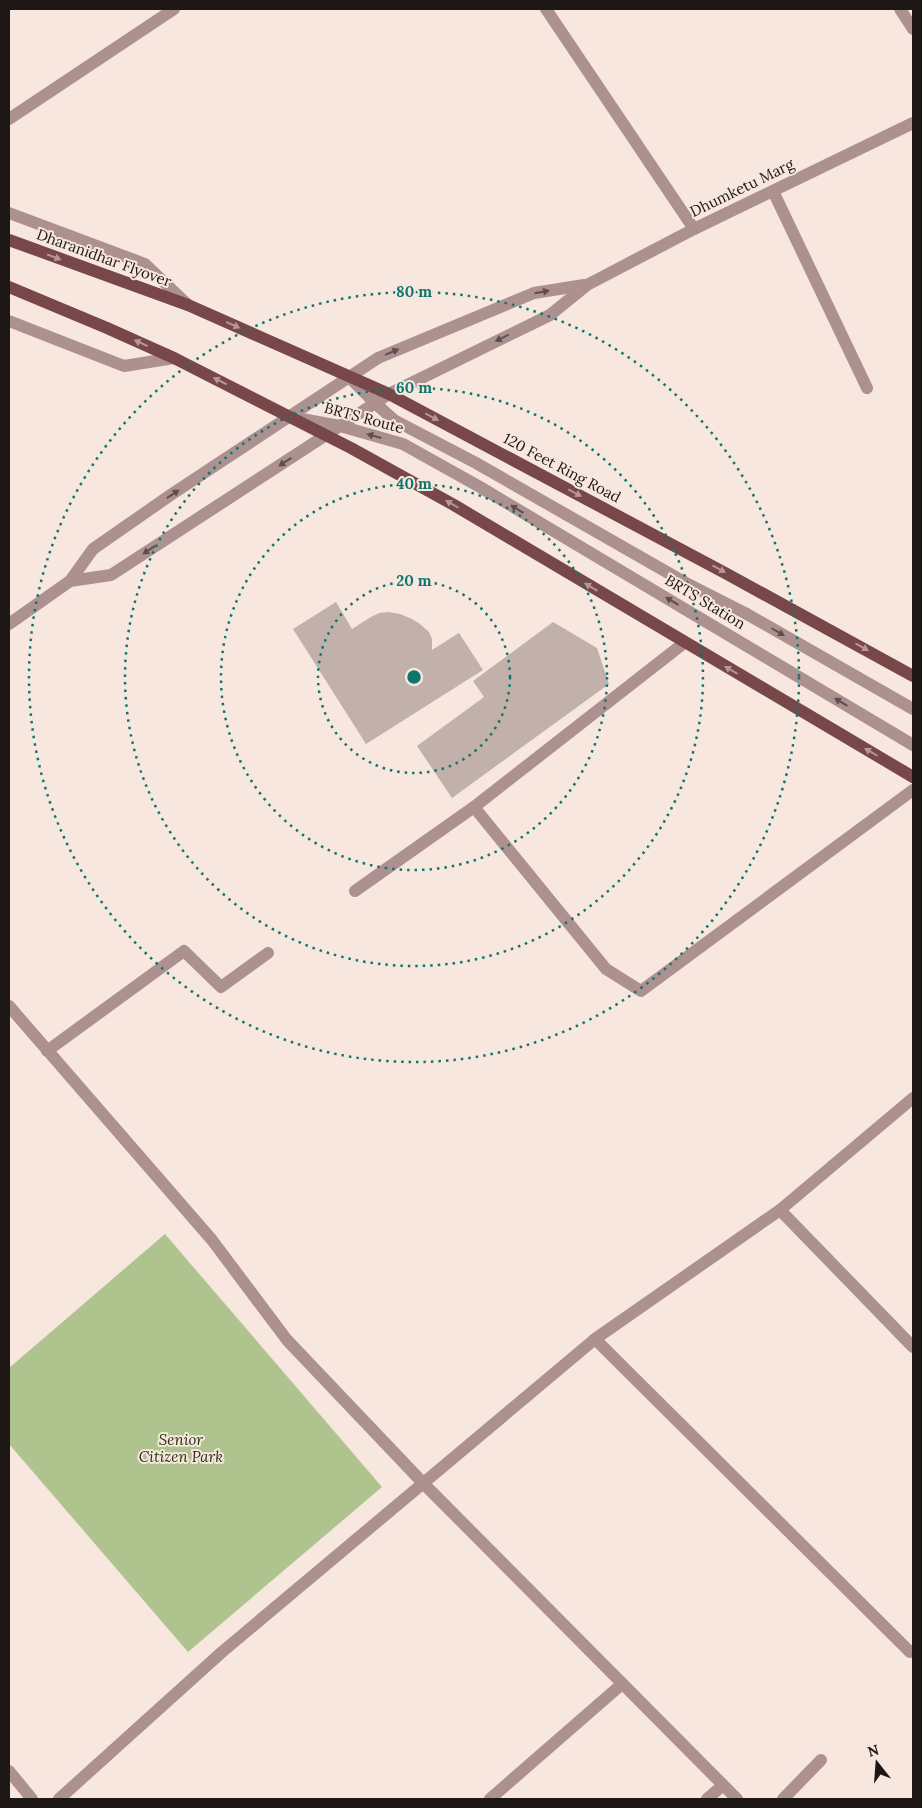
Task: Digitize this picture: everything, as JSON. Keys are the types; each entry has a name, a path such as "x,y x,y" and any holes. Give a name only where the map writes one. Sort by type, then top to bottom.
{"main road":[{"name":"Dharanidhar Flyover","path":"9,240 188,305"},
{"path":"9,287 174,358 290,416 454,505 913,777"},
{"name":"120 Feet Ring Road","path":"188,305 389,394 718,569 913,676"}],"street":[{"path":"9,119 174,9"},
{"path":"546,9 694,229"},
{"path":"900,9 913,29"},
{"name":"Dhumketu Marg","path":"587,284 694,229 913,123"},
{"path":"773,191 867,388"},
{"path":"9,213 145,264 188,305"},
{"path":"9,624 70,581 93,549 172,494 378,358 534,294 587,284"},
{"path":"70,581 110,574 389,394 432,371 550,315 587,284"},
{"path":"9,321 124,366 174,358"},
{"name":"BRTS Route","path":"350,377 394,420 476,463"},
{"name":"BRTS Route","path":"290,416 340,426 403,444 480,487"},
{"name":"BRTS Station","path":"476,463 686,583 745,613 913,709"},
{"name":"BRTS Station","path":"480,487 913,745"},
{"path":"355,891 474,807 684,643"},
{"path":"474,807 606,969 641,991 913,790"},
{"path":"48,1051 184,951 221,987 268,953"},
{"path":"9,1006 212,1240 287,1340 423,1483 737,1799"},
{"path":"60,1799 222,1652 595,1339 780,1210 913,1098"},
{"path":"780,1210 913,1347"},
{"path":"595,1339 910,1652"},
{"path":"490,1799 622,1684"},
{"path":"783,1799 821,1760"},
{"path":"9,1771 32,1799"},
{"path":"707,1799 722,1786"}],"green space":[{"name":"Senior Citizen Park","path":"165,1234 382,1487 188,1652 9,1444 9,1368"}],"building":[{"path":"336,602 352,629 379,613 400,614 412,619 429,632 432,639 432,650 459,633 483,670 366,744 293,629"},
{"path":"553,622 597,648 609,684 452,798 417,746 484,697 473,681"}]}
